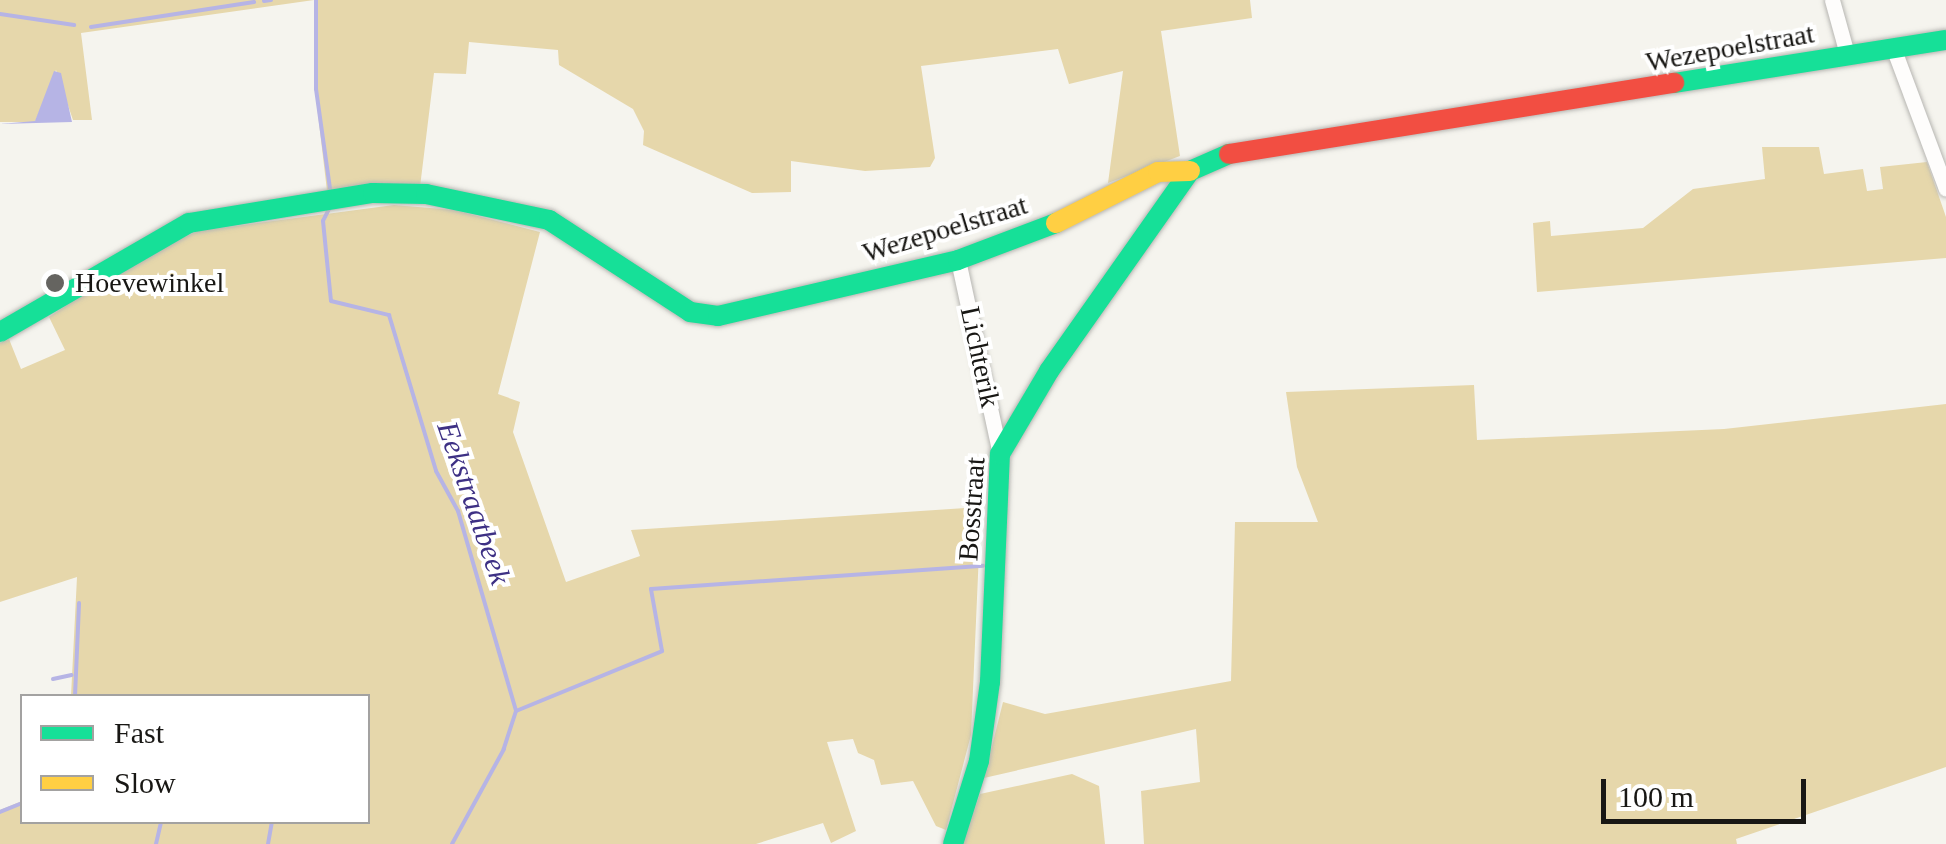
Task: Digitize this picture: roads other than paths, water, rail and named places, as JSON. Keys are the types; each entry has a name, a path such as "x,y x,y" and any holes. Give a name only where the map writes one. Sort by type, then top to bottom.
{"street":[{"path":"1832,0 1847,54"},
{"name":"Wezepoelstraat","path":"0,332 189,223 373,194 426,194 549,220 690,312 718,316 958,260 1026,238 1158,172 1190,171 1221,156 1569,105 1847,54 1946,40"},
{"path":"1894,50 1946,190"},
{"name":"Bosstraat","path":"953,844 979,762 990,682 1000,454 1049,371 1190,171"},
{"name":"Lichterik","path":"958,260 1000,454"}],"water":[{"path":"54,71 61,73 72,122 0,124 35,121"}],"waterway":[{"name":"Eekstraatbeek","path":"264,1 271,0"},
{"name":"Eekstraatbeek","path":"316,0 316,89 330,189"},
{"name":"Eekstraatbeek","path":"91,27 254,2"},
{"name":"Eekstraatbeek","path":"0,14 74,25"},
{"name":"Eekstraatbeek","path":"329,209 323,221 331,301 389,315 436,471 458,511 516,711 504,749 452,844"},
{"path":"516,711 662,651 651,589 983,566"},
{"path":"75,694 79,603"},
{"path":"53,679 72,675"},
{"path":"0,812 20,804"},
{"path":"156,844 161,824"},
{"path":"268,844 272,824"}],"place":[{"name":"Hoevewinkel","path":"55,283"}]}
